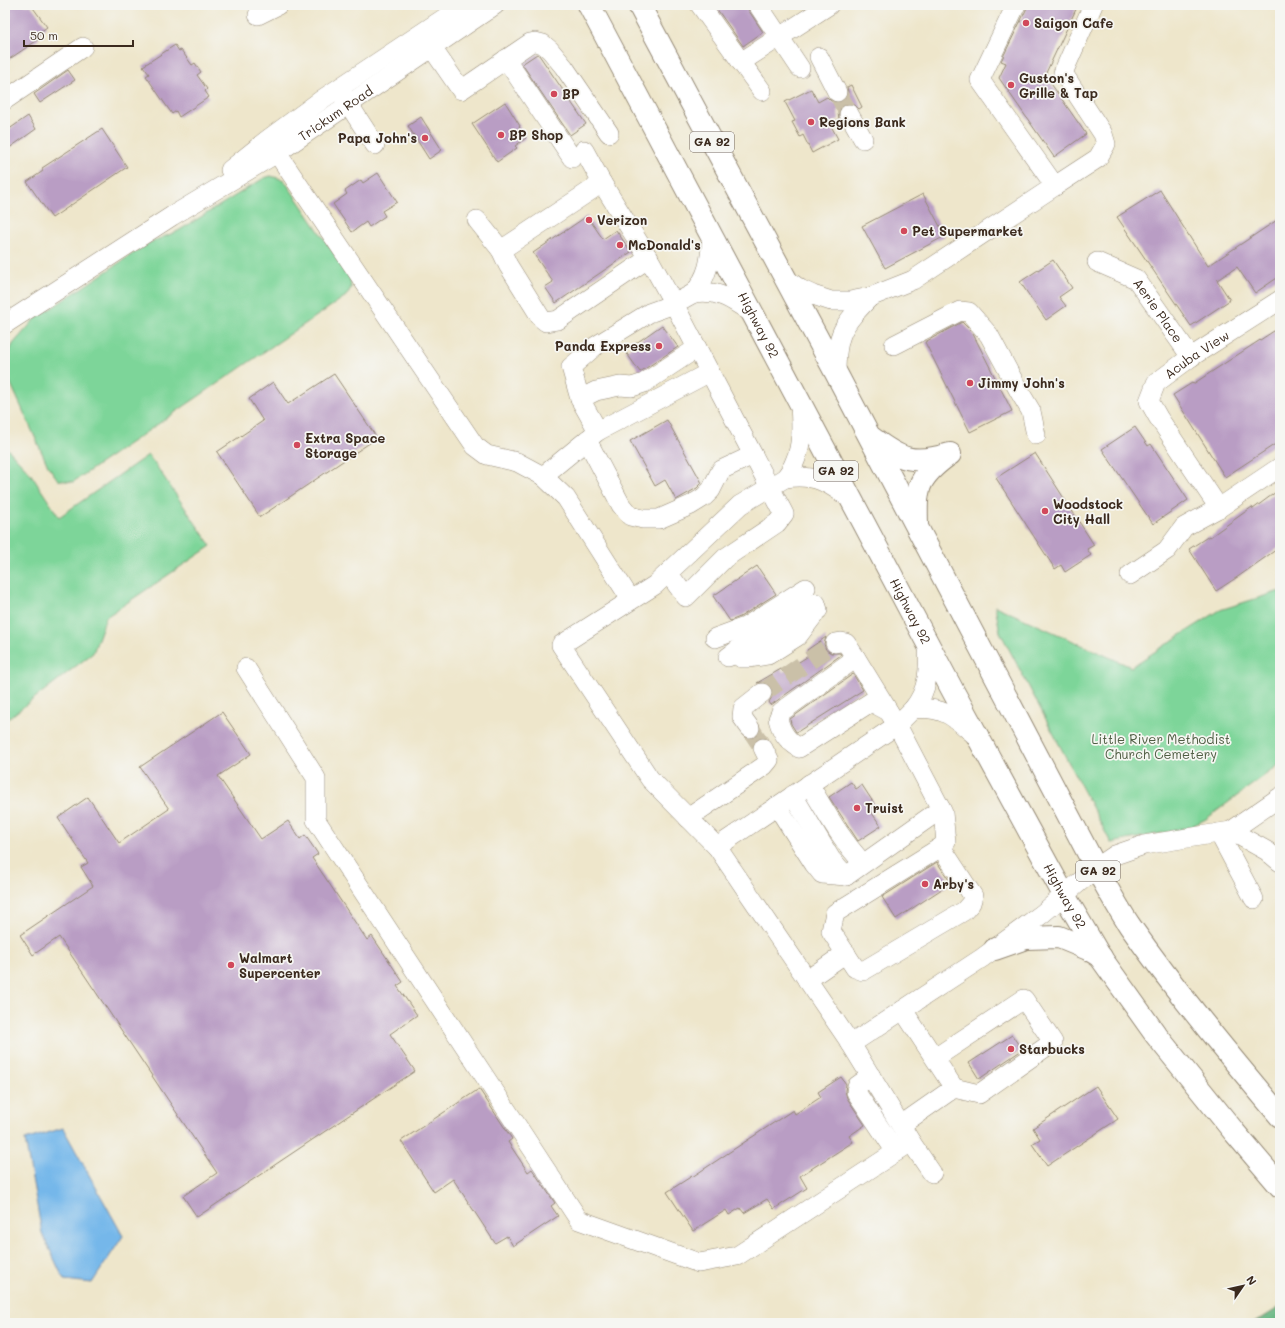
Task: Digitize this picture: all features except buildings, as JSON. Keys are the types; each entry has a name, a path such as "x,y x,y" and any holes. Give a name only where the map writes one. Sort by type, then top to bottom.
{"main road":[{"name":"GA 92","path":"639,5 836,373 1096,868 1129,925 1180,994 1217,1042 1280,1116"},
{"name":"Highway 92","path":"589,8 978,738 1064,895 1101,958 1156,1035 1280,1186"},
{"path":"869,436 890,452 903,458 914,460 934,459 950,454 929,471 920,484 916,506 917,527"},
{"path":"995,949 1026,938 1059,937 1088,949 1101,958"}],"street":[{"path":"258,15 278,5"},
{"name":"Trickum Road","path":"172,216 267,140 338,89 464,5"},
{"name":"Trickum Road","path":"5,324 172,216 277,153 495,5"},
{"path":"700,5 762,91"},
{"path":"758,5 800,68"},
{"path":"740,62 829,5"},
{"path":"1016,5 980,80 1055,186"},
{"path":"786,279 800,289 831,301 850,301 870,297 913,280 1098,158 1106,144 1103,134 1063,73 1093,5"},
{"path":"432,48 460,90 530,43 535,42 543,44 564,66 609,133"},
{"path":"5,100 83,47"},
{"path":"819,57 837,92"},
{"path":"506,59 578,154 602,183 649,258 753,455 778,482 784,514 777,523 725,558 686,596 668,573"},
{"path":"338,89 375,145"},
{"path":"849,114 863,139"},
{"path":"277,153 475,446 487,455 517,462 543,476 566,498 631,600"},
{"path":"501,250 602,183"},
{"path":"477,220 501,250 508,265 541,318 546,322 558,320 649,258"},
{"path":"712,237 708,269 700,286 694,293 674,304 649,313 624,328 594,347 571,367 593,436 622,505 630,516 643,519 659,518 691,505 704,497 711,490 721,470 753,455"},
{"name":"Aerie Place","path":"1097,262 1136,279 1191,357"},
{"path":"694,293 717,293 737,303 753,314"},
{"path":"836,373 838,343 842,331 855,313 870,297"},
{"name":"Acuba View","path":"1219,508 1158,417 1149,401 1156,383 1191,357 1280,300"},
{"path":"894,345 960,311 969,312 989,336 1031,410 1036,435"},
{"path":"580,399 596,391 620,386 632,387 644,383 697,348"},
{"path":"543,476 593,436 710,372"},
{"path":"800,404 801,432 797,455 795,462 778,482 740,505 655,585 562,645 650,780 717,847 851,1044 932,1173"},
{"path":"1130,576 1167,550 1184,527 1219,508 1280,467"},
{"path":"778,482 805,476 833,486 851,499"},
{"path":"721,648 753,638 812,599"},
{"path":"836,643 846,643 892,718 943,813 946,842 941,847 835,913 831,931 855,968 863,971 964,911 971,902 973,896 941,847"},
{"path":"913,709 919,702 927,683 928,644"},
{"path":"856,658 781,712 778,719 781,730 788,741 799,748 871,702 892,718"},
{"path":"246,668 316,778 316,820 579,1220 699,1263 737,1256 912,1142"},
{"path":"750,728 742,716 743,708 762,693"},
{"path":"717,847 801,790 892,718 913,709 932,708 950,715 978,738"},
{"path":"688,818 764,766 769,760 762,748"},
{"path":"801,790 832,859 854,870"},
{"path":"851,1044 995,949 1042,914 1096,868 1114,855 1144,845 1225,832 1280,797"},
{"path":"777,806 822,874 854,870 941,809"},
{"path":"1225,832 1276,852"},
{"path":"1225,832 1254,899"},
{"path":"807,980 846,953"},
{"path":"903,1010 954,1088 979,1094 1053,1042 1024,999 935,1058"},
{"path":"871,1076 857,1086 856,1092 896,1152"},
{"path":"901,1125 954,1088"}],"green space":[{"path":"271,176 284,180 350,277 351,288 346,296 73,482 58,480 48,466 5,371 5,360 13,344 35,319 149,243 178,231 264,178"},
{"path":"5,446 30,473 59,517 148,455 211,546 106,617 93,653 5,721"},
{"name":"Little River Methodist Church Cemetery","path":"1280,591 1280,764 1206,819 1188,828 1111,843 1000,632 995,606 1131,667 1220,610"},
{"path":"1280,1307 1280,1323 1254,1323"}],"water":[{"path":"63,1128 123,1236 92,1283 64,1280 42,1233 25,1140"}],"tunnel":[{"path":"837,92 849,114"},
{"path":"762,693 835,643"},
{"path":"750,728 763,748"}],"place":[{"name":"Saigon Cafe","path":"1026,23"},
{"name":"Guston's Grille & Tap","path":"1011,85"},
{"name":"BP","path":"554,94"},
{"name":"Regions Bank","path":"811,122"},
{"name":"BP Shop","path":"501,135"},
{"name":"Papa John's","path":"425,138"},
{"name":"Verizon","path":"589,220"},
{"name":"Pet Supermarket","path":"904,231"},
{"name":"McDonald's","path":"620,245"},
{"name":"Panda Express","path":"659,346"},
{"name":"Jimmy John's","path":"970,383"},
{"name":"Extra Space Storage","path":"297,445"},
{"name":"Woodstock City Hall","path":"1045,511"},
{"name":"Truist","path":"857,808"},
{"name":"Arby's","path":"925,884"},
{"name":"Walmart Supercenter","path":"231,965"},
{"name":"Starbucks","path":"1011,1049"}]}
